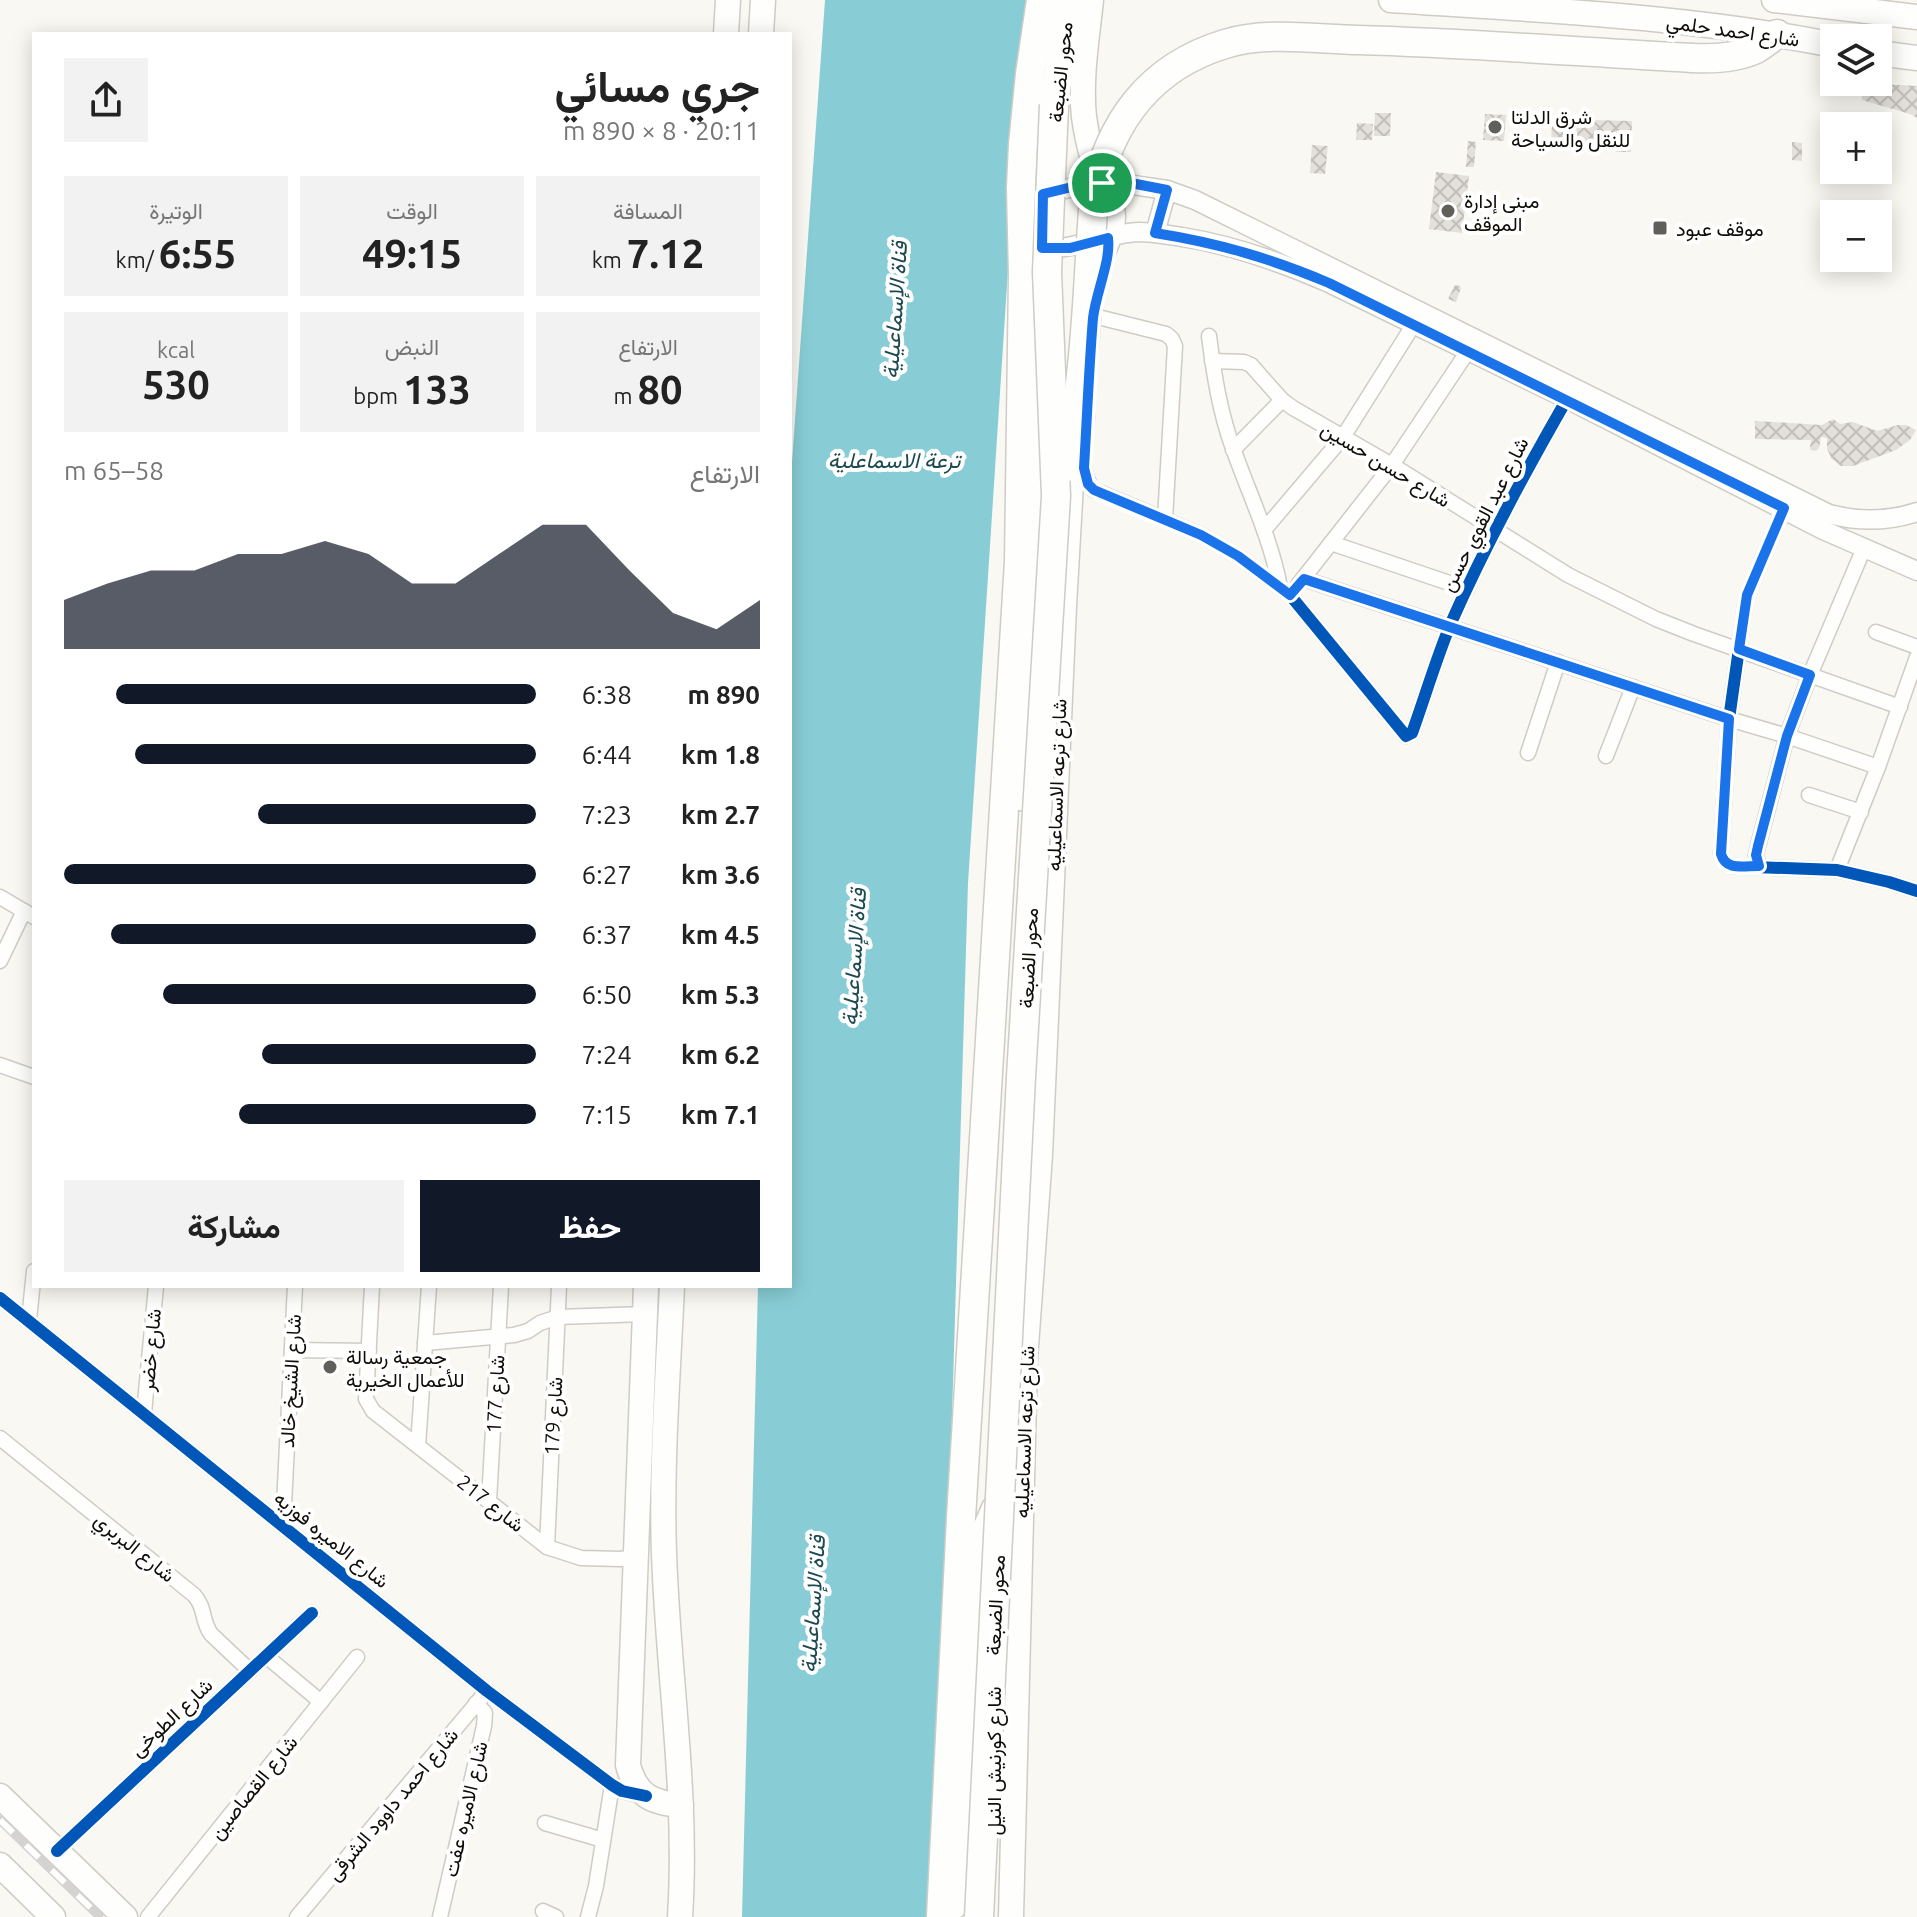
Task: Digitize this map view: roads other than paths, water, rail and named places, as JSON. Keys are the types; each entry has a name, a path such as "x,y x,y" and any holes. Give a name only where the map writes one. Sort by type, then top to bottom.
{"highway":[{"name":"محور الضبعة","path":"941,1917 963,1486 1019,561 1023,275 1021,188 1027,101 1041,0"},
{"name":"محور الضبعة","path":"979,1917 1022,1061 1056,496 1047,272 1054,105 1068,0"},
{"path":"1056,496 1078,397 1094,197 1099,174 1106,151 1129,110 1163,76 1183,62 1226,43 1276,38 1416,42 1709,58 1757,49 1777,34"}],"main road":[{"path":"726,32 728,0"},
{"path":"761,32 763,0"},
{"name":"شارع ترعه الاسماعيليه","path":"994,1508 1018,974 1045,134 1061,0"},
{"name":"شارع ترعه الاسماعيليه","path":"1011,1917 1025,1360 1040,1155 1078,355 1083,305 1112,230 1112,205 1089,140 1083,96 1091,0"},
{"name":"شارع احمد حلمي","path":"1391,0 1635,17 1820,42"},
{"name":"شارع احمد حلمي","path":"1774,0 1917,17"},
{"path":"1892,55 1917,58"},
{"path":"646,1288 628,1765 637,1788 646,1796 681,1805"},
{"path":"672,1288 664,1553 681,1805 680,1917"},
{"path":"954,1917 976,1561 994,1508"},
{"name":"شارع كورنيش النيل","path":"990,1917 994,1816 994,1508"},
{"path":"0,1796 125,1917"},
{"path":"0,1865 53,1917"}],"street":[{"path":"1043,194 1102,183 1136,184 1167,190 1212,208 1592,385 1829,514 1875,520 1917,512"},
{"path":"1155,233 1167,190"},
{"path":"1042,248 1070,248 1130,233 1155,233 1215,243 1272,260 1329,283 1567,399 1823,530 1917,571"},
{"path":"1108,238 1108,257 1094,316 1085,476 1088,484 1101,494 1201,535 1238,556 1285,591"},
{"path":"1094,316 1166,334 1175,346 1165,519"},
{"path":"1264,530 1343,437 1414,324"},
{"path":"1209,336 1220,406 1233,450 1285,591"},
{"path":"1285,591 1304,579 1392,465 1468,351"},
{"name":"شارع حسن حسين","path":"1212,361 1251,365 1282,400 1568,575 1656,619 1900,707"},
{"name":"شارع عبد القوي حسن","path":"1285,591 1406,736 1412,733 1467,589 1527,468 1567,399"},
{"path":"1233,450 1282,400"},
{"path":"1784,508 1747,595 1729,719 1723,861 1729,866 1837,870 1917,891"},
{"path":"1331,543 1467,589"},
{"path":"1759,866 1756,855 1787,736 1864,548"},
{"path":"1304,579 1878,767"},
{"path":"1876,632 1917,647"},
{"path":"1837,870 1917,657"},
{"path":"1528,753 1558,662"},
{"path":"1606,756 1633,687"},
{"path":"1809,795 1861,812"},
{"path":"0,897 29,914 0,961"},
{"path":"0,1065 32,1076"},
{"path":"29,1320 32,1288"},
{"name":"شارع خضر","path":"144,1413 156,1288"},
{"name":"شارع الشيخ خالد","path":"283,1525 295,1288"},
{"path":"292,1350 369,1351 372,1288"},
{"path":"418,1446 429,1288"},
{"name":"شارع 177","path":"489,1501 501,1288"},
{"name":"شارع 179","path":"547,1547 559,1288"},
{"name":"شارع الاميره فوزيه","path":"0,1298 487,1691 612,1785 622,1791 646,1796"},
{"path":"425,1343 498,1337 528,1331 558,1317 645,1314"},
{"name":"شارع 217","path":"369,1351 366,1399 373,1411 547,1547 581,1558 637,1557"},
{"name":"شارع البربري","path":"0,1438 194,1595 201,1603 211,1634 250,1671"},
{"name":"شارع الطوخى","path":"57,1851 312,1613"},
{"path":"266,1656 321,1702"},
{"name":"شارع القصاصين","path":"148,1917 357,1657"},
{"name":"شارع احمد داوود الشرقى","path":"297,1917 487,1691"},
{"name":"شارع الاميره عفت","path":"440,1917 484,1726 485,1713 476,1703"},
{"path":"588,1917 612,1785"},
{"path":"545,1823 603,1840"}],"water":[{"name":"ترعة الاسماعلية","path":"825,0 1035,0 1016,147 968,883 937,1917 742,1917 758,1288 792,1288 792,462"}],"railway":[{"path":"0,1820 99,1916"}],"place":[{"name":"شرق الدلتا للنقل والسياحة","path":"1495,127"},
{"name":"مبنى إدارة الموقف","path":"1448,211"},
{"name":"موقف عبود","path":"1660,228"},
{"name":"جمعية رسالة للأعمال الخيرية","path":"330,1367"}],"water label":[{"name":"قناة الإسماعيلية","path":"894,310"},
{"name":"قناة الإسماعيلية","path":"853,957"},
{"name":"قناة الإسماعيلية","path":"812,1604"}]}
